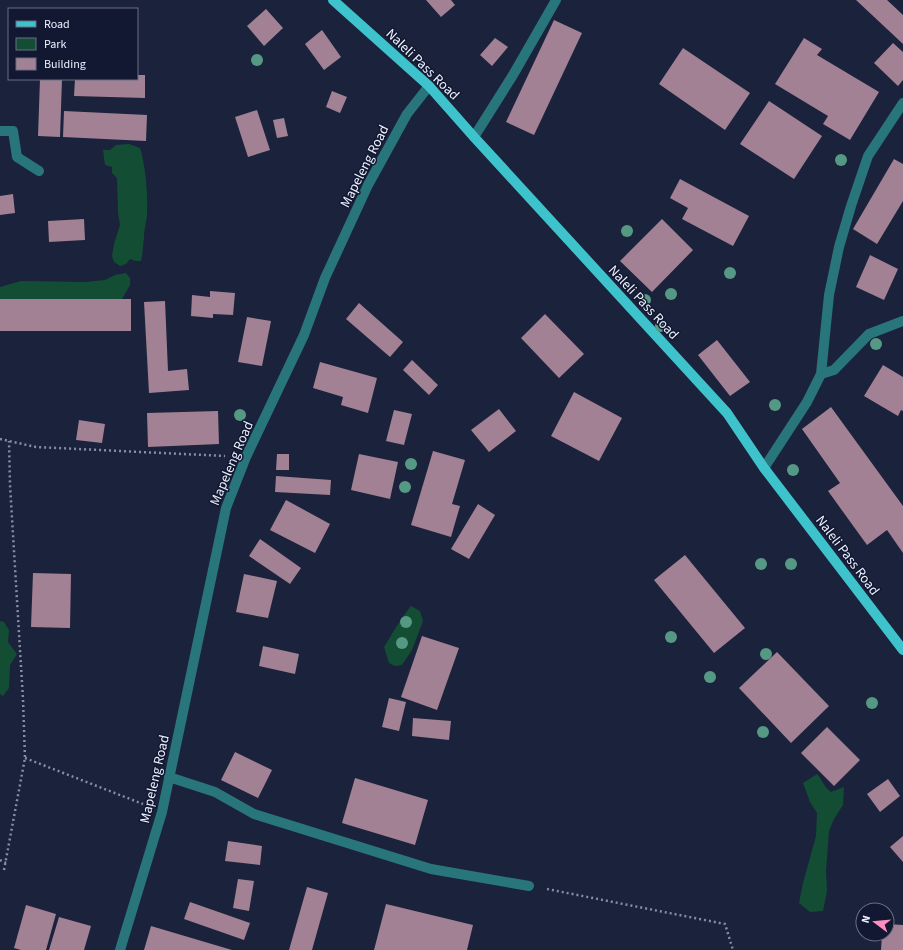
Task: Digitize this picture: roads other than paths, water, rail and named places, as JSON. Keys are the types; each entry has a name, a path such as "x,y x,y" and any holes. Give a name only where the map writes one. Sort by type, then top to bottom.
{"main road":[{"name":"Naleli Pass Road","path":"333,0 429,86 727,413 764,468 903,650"}],"street":[{"path":"474,137 513,75 556,0"},
{"name":"Mapeleng Road","path":"120,950 162,812 226,508 246,457 279,391 304,335 325,278 368,185 407,114 429,86"},
{"path":"764,468 807,402 821,374 829,295 839,247 851,206 868,156 903,103"},
{"path":"0,131 13,131 17,157 39,170"},
{"path":"821,374 834,370 869,334 903,321"},
{"path":"170,777 215,792 254,814 431,869 529,886"}]}
